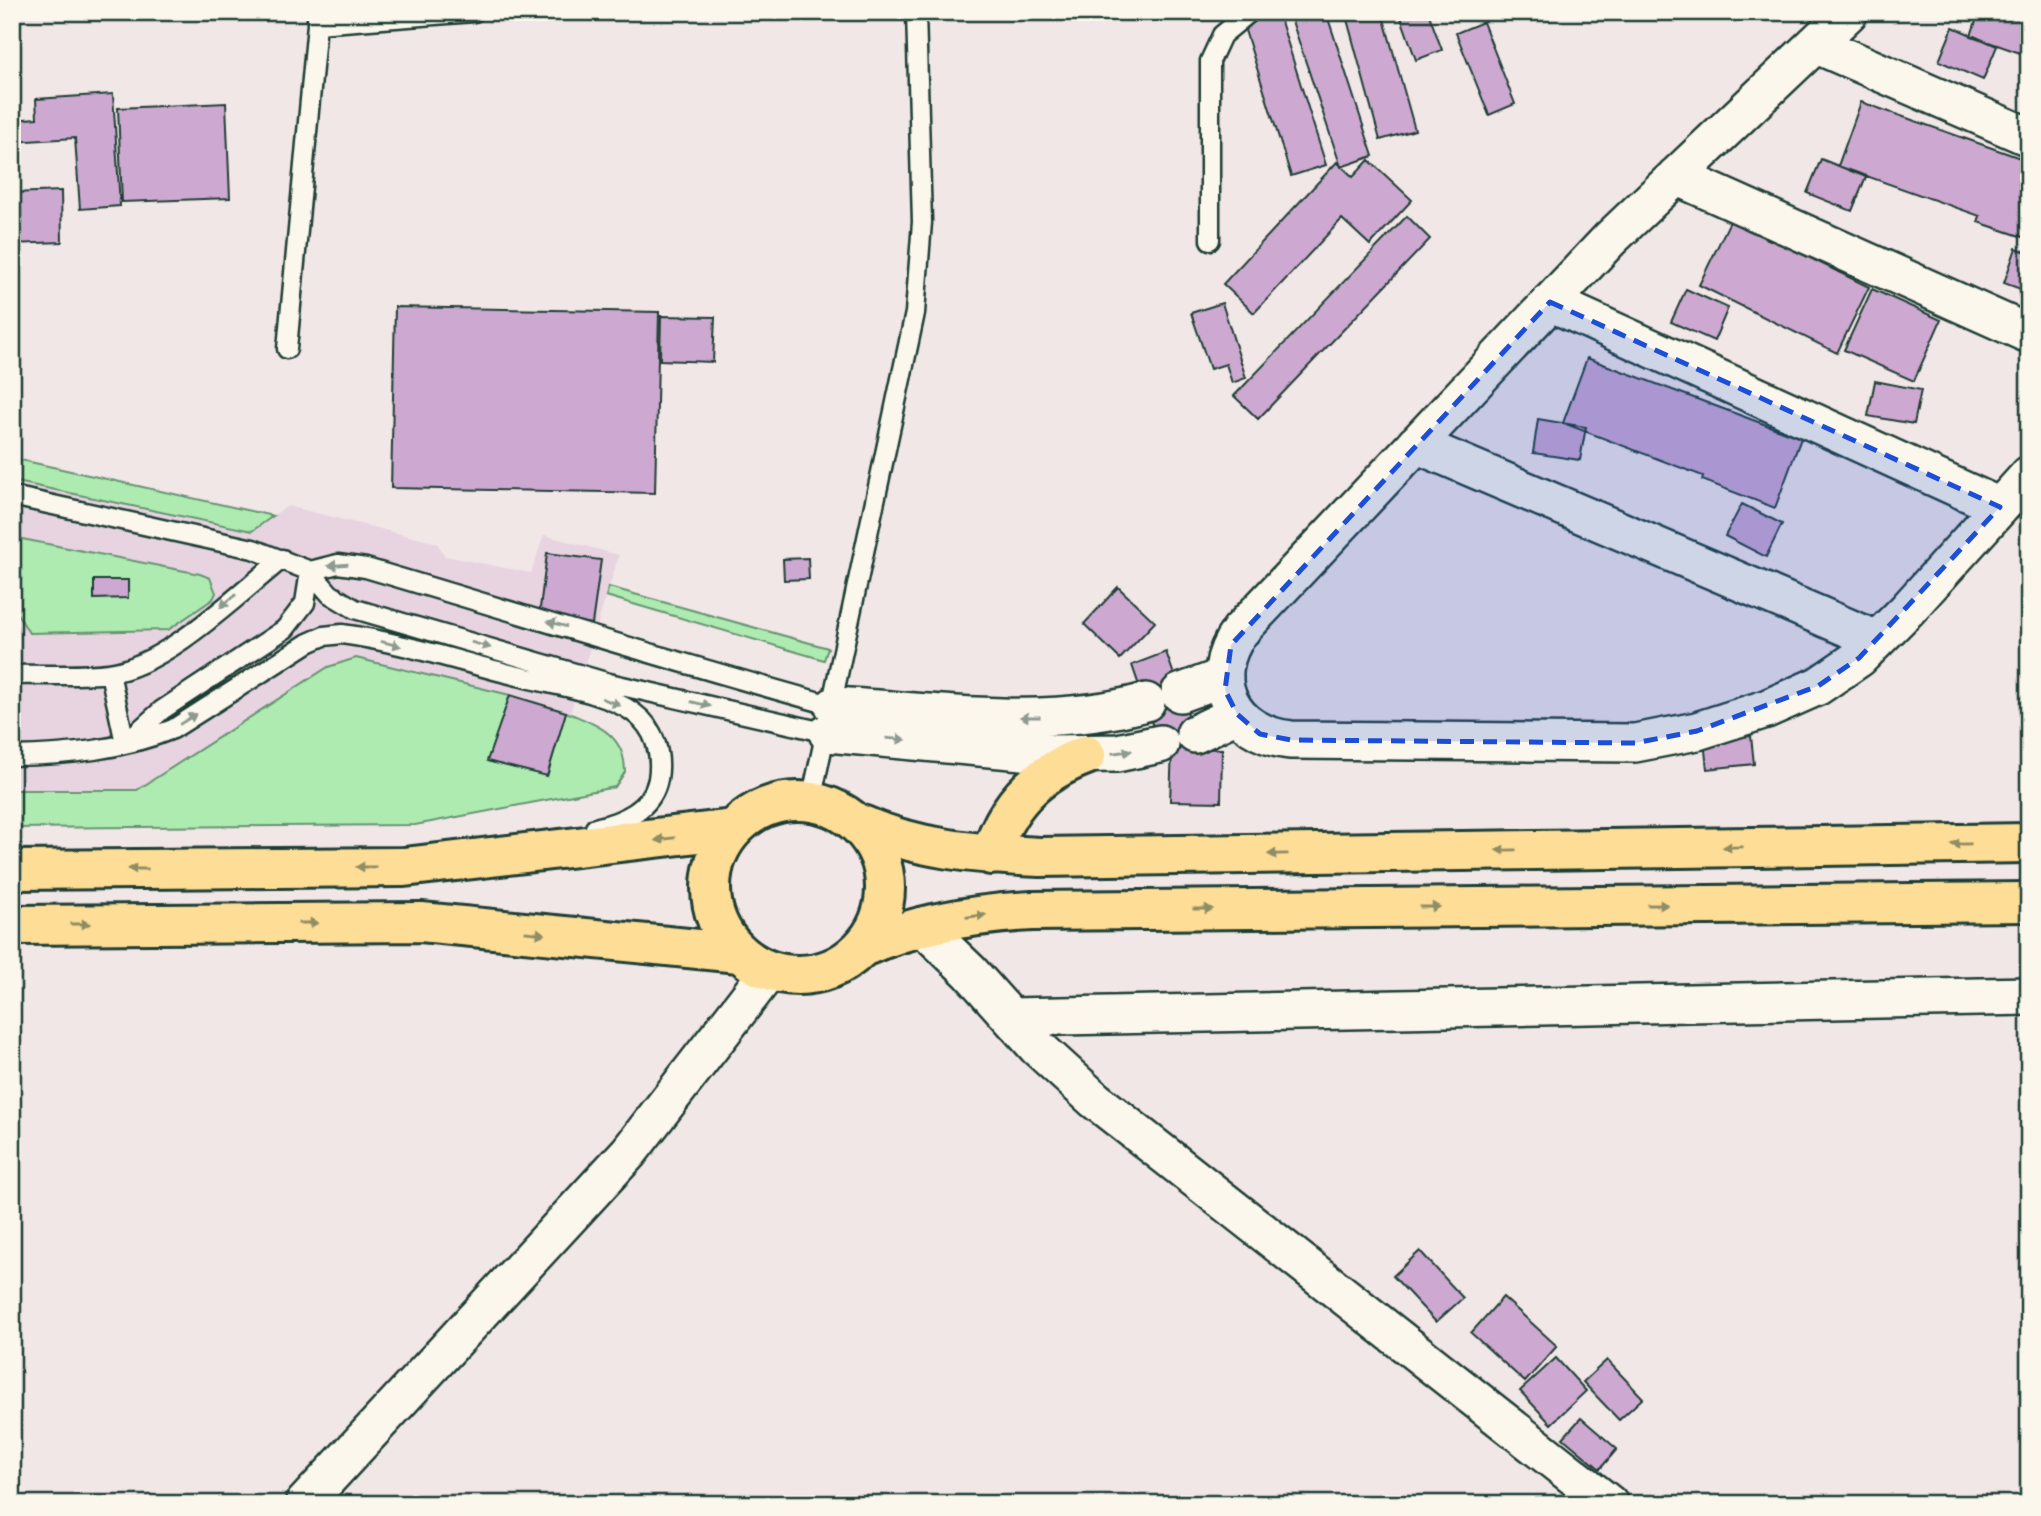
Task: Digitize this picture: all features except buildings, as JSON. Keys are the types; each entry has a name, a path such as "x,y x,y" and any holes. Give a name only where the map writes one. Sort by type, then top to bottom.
{"highway":[{"path":"991,855 1001,826 1027,789 1045,774 1086,755"},
{"path":"754,962 719,926 710,893 715,859 733,829 755,811 773,805 811,801 835,809 857,823 893,839 991,855 1040,857 2029,843"},
{"path":"857,823 877,850 886,884 881,918 863,947"},
{"path":"12,870 404,867 733,829"},
{"path":"12,925 421,922 754,962 802,976 835,967 863,947 922,926 995,913 2029,902"}],"street":[{"path":"1849,12 1610,239 1240,631 1231,645 1224,677 1230,702 1237,714 1260,734 1291,740 1634,743 1697,731 1766,709 1818,686 1859,658 2029,475"},
{"path":"1815,44 2029,137"},
{"path":"1676,176 2029,334"},
{"path":"1550,302 2000,507"},
{"path":"1416,444 1877,640"},
{"path":"1180,693 1224,677"},
{"path":"831,719 1023,718 1093,713 1146,702"},
{"path":"1195,734 1237,714"},
{"path":"831,719 1086,755 1117,753 1160,744"},
{"path":"922,926 970,972 1065,1074 1095,1100 1609,1504"},
{"path":"304,1504 629,1152 754,962"},
{"path":"1011,1017 2029,996"}],"lane":[{"path":"287,349 317,18 474,12"},
{"path":"811,801 831,719 915,313 922,222 916,12"},
{"path":"1210,240 1210,61 1222,35 1250,12"},
{"path":"12,496 223,541 282,559 310,571 330,594 355,609 609,682 831,719"},
{"path":"12,675 110,673 139,665 165,652 282,559"},
{"path":"310,571 338,564 366,568 593,634 831,719"},
{"path":"125,743 162,710 285,629 305,603 310,571"},
{"path":"12,756 85,753 173,729 308,643 324,636 342,634 604,699 633,712 647,726 657,743 660,763 657,782 641,807 617,824 404,867"},
{"path":"110,673 125,743"}],"highlighted area":[{"path":"1550,302 2000,507 1859,658 1818,686 1697,731 1635,743 1291,740 1260,734 1237,714 1225,690 1231,645"}],"shaded area":[{"path":"12,458 272,516 288,506 437,543 445,556 531,573 544,535 619,555 570,713 608,730 620,769 415,825 12,828"}],"green space":[{"path":"12,458 273,516 252,531 12,481"},
{"path":"12,537 200,574 210,578 216,593 213,599 168,630 29,633 12,605"},
{"path":"609,587 828,648 824,660 606,596"},
{"path":"356,658 510,695 488,761 547,776 566,712 598,727 615,740 624,759 625,772 615,787 415,825 12,828 12,790 137,790 328,667"}]}
